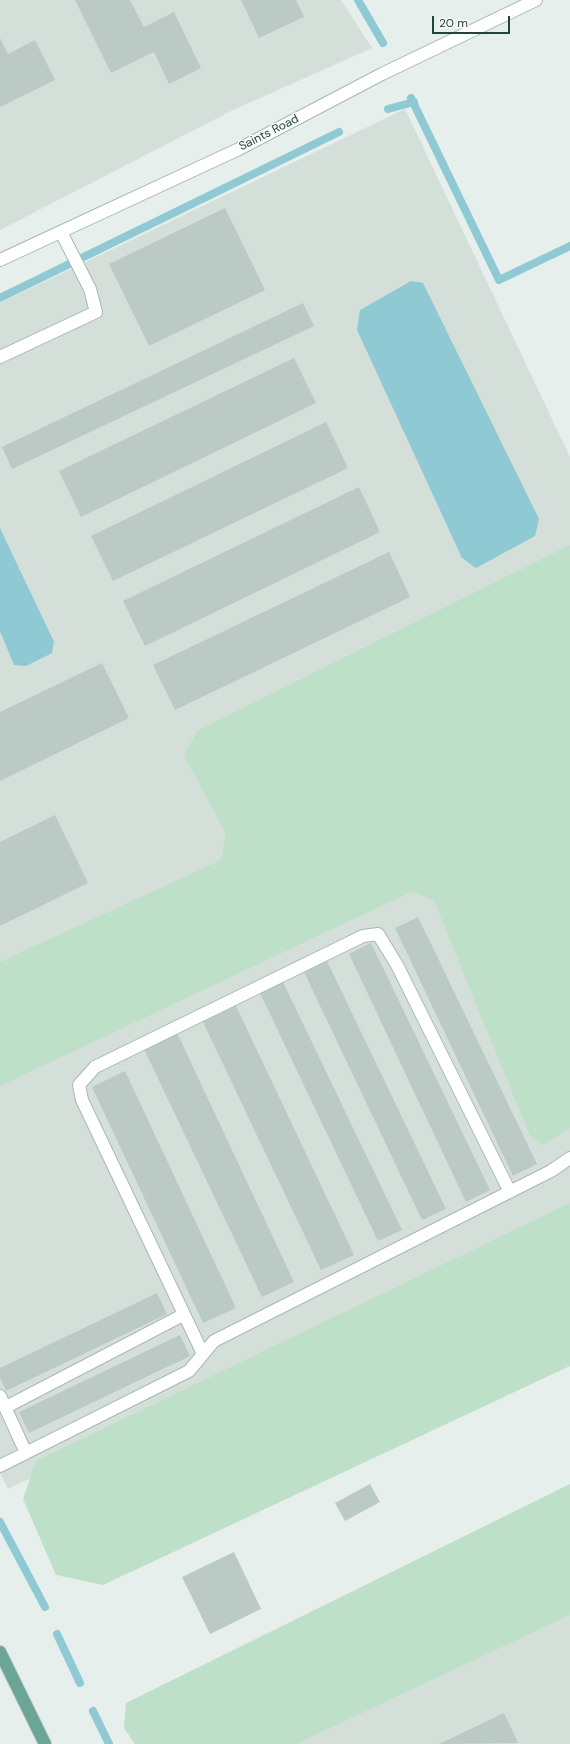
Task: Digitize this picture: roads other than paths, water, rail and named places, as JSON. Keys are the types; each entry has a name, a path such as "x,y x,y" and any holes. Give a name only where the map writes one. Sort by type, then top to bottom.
{"main road":[{"path":"0,1652 45,1744"}],"street":[{"name":"Saints Road","path":"0,260 239,149 382,74 536,0"},
{"path":"0,357 96,312 90,289 60,232"},
{"path":"203,1354 82,1100 79,1085 95,1067 363,936 378,934 397,965 510,1192"},
{"path":"0,1466 189,1371 214,1340 510,1192 551,1171 570,1158"},
{"path":"6,1407 184,1315"},
{"path":"0,1396 26,1453"}],"water":[{"path":"411,281 423,283 539,519 535,536 476,568 462,558 357,330 360,310"},
{"path":"0,528 54,642 52,653 26,666 14,665 0,631"}],"waterway":[{"path":"358,0 383,43"},
{"path":"411,98 499,280 570,246"},
{"path":"388,109 414,102"},
{"path":"0,298 339,132"},
{"path":"0,1522 45,1607"},
{"path":"57,1634 80,1683"},
{"path":"93,1711 109,1744"}]}
